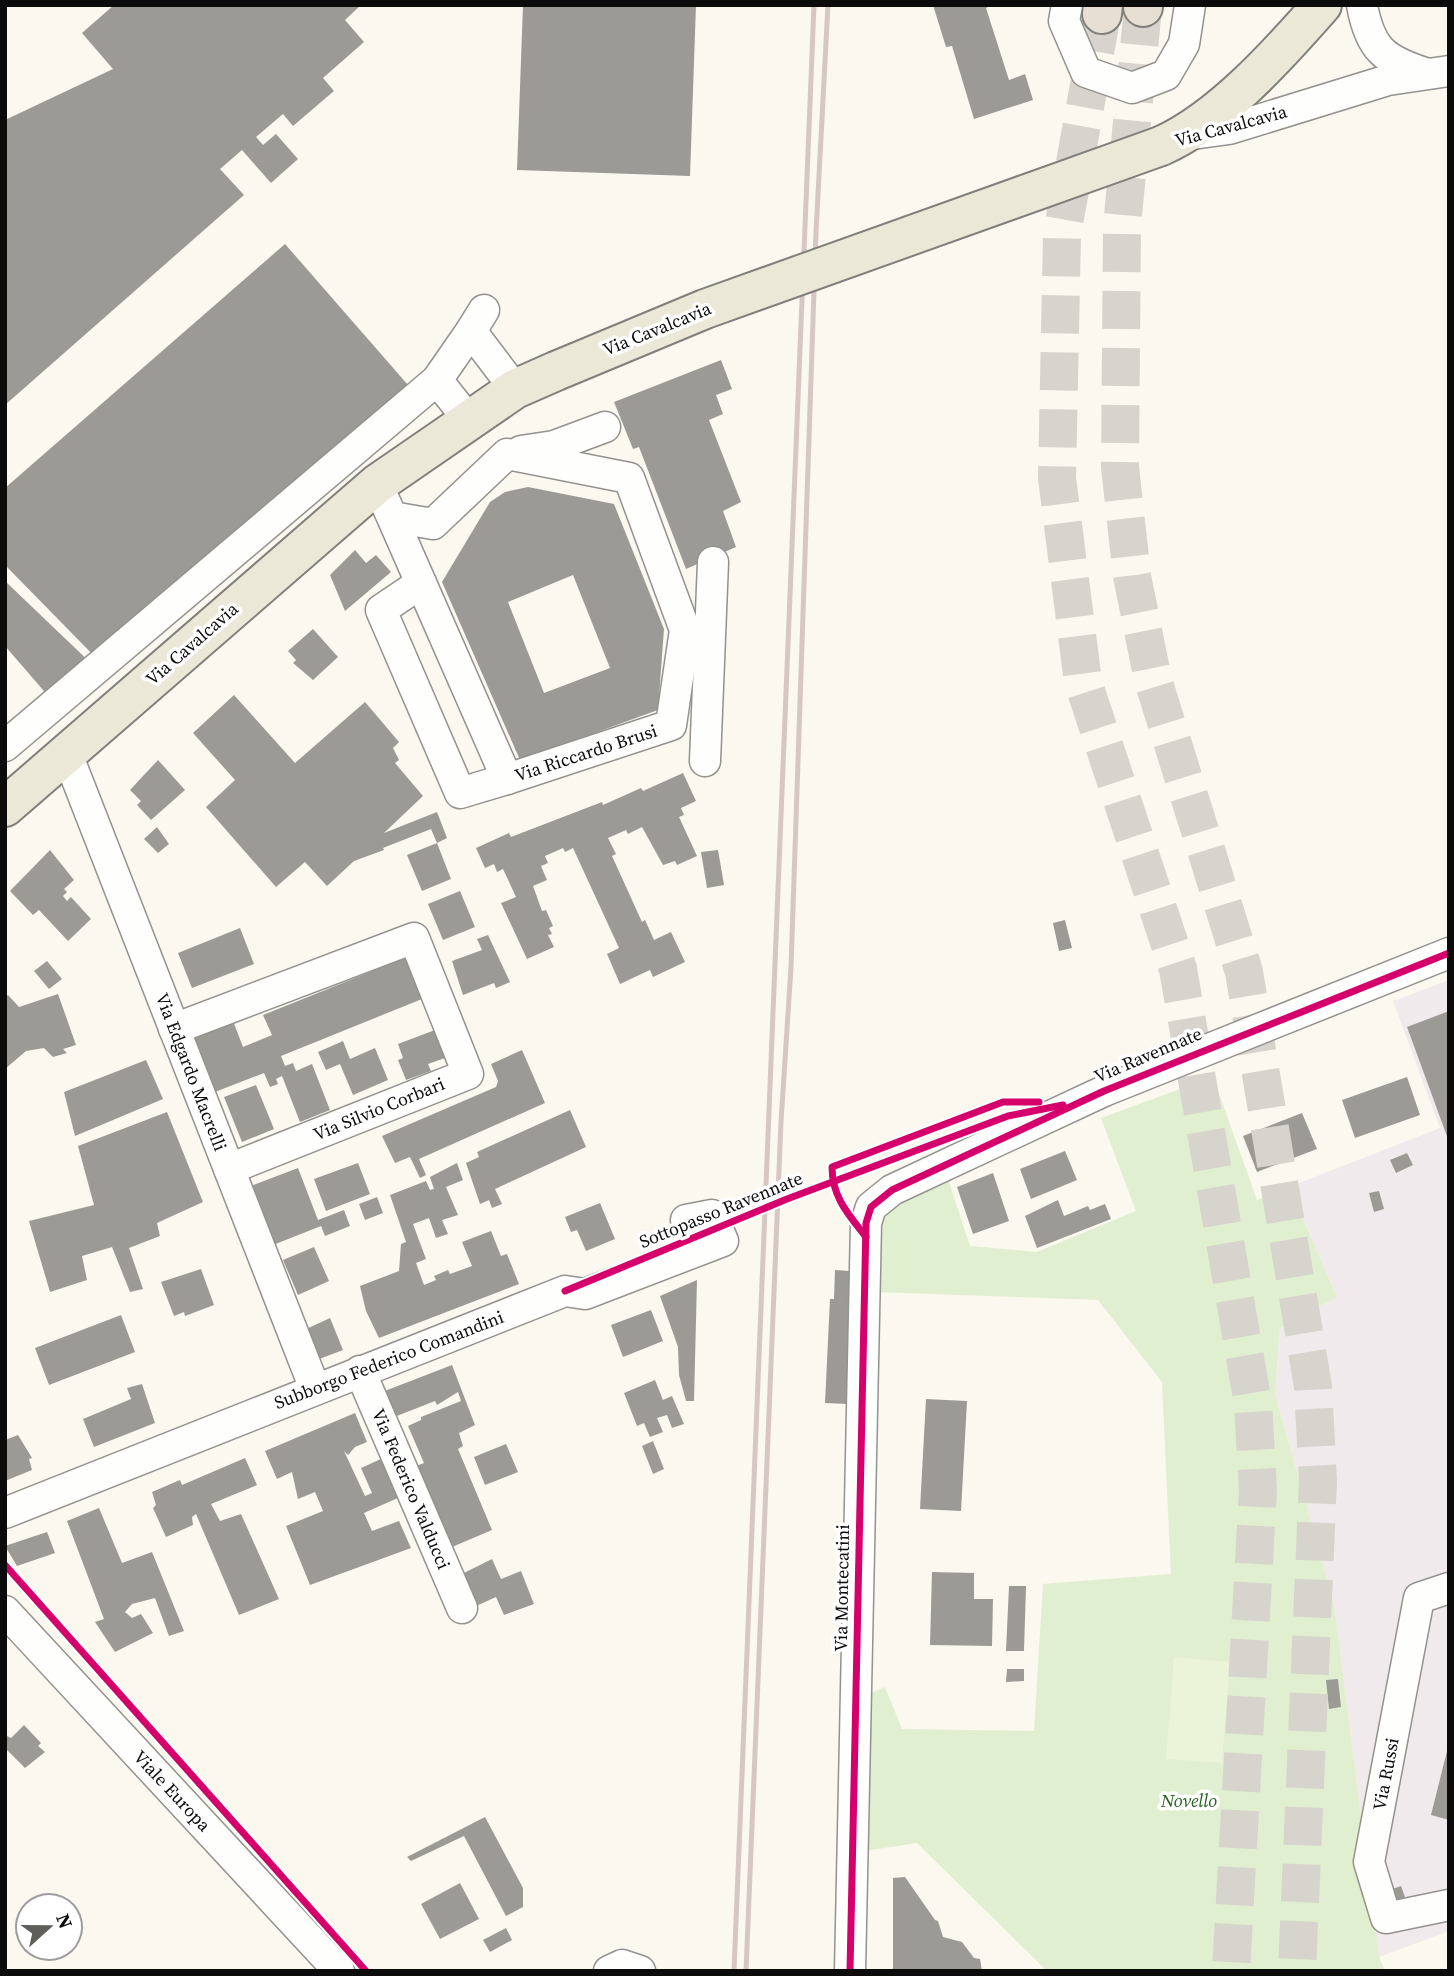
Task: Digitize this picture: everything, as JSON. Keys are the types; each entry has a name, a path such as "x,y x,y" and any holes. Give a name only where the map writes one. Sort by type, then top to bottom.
{"main road":[{"path":"1173,141 1240,89 1306,11"},
{"name":"Via Cavalcavia","path":"8,798 76,746 342,514 384,501 468,419 515,389 705,309 1173,141"}],"street":[{"path":"1090,8 1063,21 1086,72 1132,88 1166,75 1184,44 1190,5"},
{"name":"Via Cavalcavia","path":"1362,5 1366,28 1381,53 1399,65 1439,73"},
{"name":"Via Cavalcavia","path":"1173,141 1229,129 1388,80 1439,73"},
{"path":"5,746 437,380 478,320 515,389"},
{"path":"437,380 468,419"},
{"path":"507,779 460,793 381,610 416,571 433,524 507,454 554,446 606,427"},
{"name":"Via Riccardo Brusi","path":"384,501 507,779 671,725 698,629 629,478 507,454"},
{"path":"315,484 342,514"},
{"path":"384,501 433,524"},
{"path":"235,551 264,582"},
{"path":"705,761 698,629 713,562"},
{"path":"158,617 186,648"},
{"name":"Via Edgardo Macrelli","path":"57,704 76,746 174,1029 314,1389"},
{"name":"Via Silvio Corbari","path":"174,1029 414,938 468,1074 229,1169"},
{"name":"Via Ravennate","path":"871,1207 892,1190 1044,1122 1077,1102 1220,1042 1449,953"},
{"name":"Via Montecatini","path":"850,1971 866,1223 871,1207"},
{"name":"Subborgo Federico Comandini","path":"5,1513 565,1291 585,1294 723,1241 712,1215 686,1220"},
{"name":"Via Federico Valducci","path":"360,1371 462,1608"},
{"name":"Via Russi","path":"1449,1588 1419,1598 1369,1862 1387,1918 1449,1905"},
{"name":"Viale Europa","path":"5,1611 339,1971"},
{"path":"609,1971 622,1965 640,1971"}],"shaded area":[{"path":"1449,980 1449,1931 1379,1957 1334,1604 1275,1394 1280,1328 1337,1297 1289,1187 1440,1128 1393,1001"}],"green space":[{"name":"Novello","path":"1213,1077 1257,1200 1289,1187 1337,1297 1280,1328 1275,1394 1334,1604 1379,1957 1385,1971 1047,1971 917,1843 864,1851 866,1695 885,1687 902,1729 1034,1731 1043,1584 1171,1574 1162,1382 1098,1300 876,1292 884,1214 896,1199 948,1179 970,1246 1037,1252 1136,1211 1101,1118"},
{"path":"1174,1657 1230,1662 1222,1763 1166,1759"}],"building":[{"path":"114,5 361,5 345,20 364,42 323,78 334,91 293,126 283,114 256,137 263,145 276,134 298,159 271,183 242,150 220,169 244,195 5,405 5,120 113,69 82,33"},
{"path":"523,5 696,5 690,176 517,170"},
{"path":"933,5 992,5 986,8 1009,80 1025,74 1033,100 974,119 952,46 946,47"},
{"path":"285,244 408,385 102,664 5,565 5,488"},
{"path":"721,360 732,389 716,395 723,414 709,420 741,502 723,511 736,547 686,569 639,447 633,449 614,402"},
{"path":"528,487 614,504 664,629 658,710 520,760 442,582 490,502 505,492","holes":["573,575 610,668 544,693 508,602"]},
{"path":"355,550 366,563 376,555 391,572 345,611 330,575"},
{"path":"5,581 97,669 50,698 5,646"},
{"path":"313,629 338,657 313,680 293,663 296,660 288,651"},
{"path":"234,695 295,763 365,702 399,742 393,748 399,760 395,763 423,796 384,833 437,812 447,838 437,843 431,829 383,848 384,850 354,861 327,886 305,862 276,887 206,807 235,780 193,733"},
{"path":"158,760 185,790 151,820 137,805 141,801 130,790"},
{"path":"683,773 696,801 681,808 684,815 679,817 697,856 677,865 675,861 663,865 642,827 628,834 626,830 608,838 616,854 612,856 642,922 645,920 654,940 671,932 685,962 653,977 650,970 620,984 607,954 619,948 573,848 565,852 563,848 545,856 548,863 541,866 547,880 533,886 542,911 546,910 553,926 549,928 552,934 548,935 554,947 527,959 501,903 516,897 503,869 497,872 494,864 485,868 476,848 509,833 511,837 602,802 603,805 641,788 643,791"},
{"path":"157,827 169,844 158,853 144,839"},
{"path":"437,843 451,879 422,891 407,855"},
{"path":"50,850 74,880 64,889 67,892 63,896 67,901 71,897 91,919 68,941 39,910 33,915 10,891"},
{"path":"718,850 724,885 707,888 701,852"},
{"path":"460,891 475,927 443,940 428,904"},
{"path":"1065,920 1072,948 1059,951 1053,923"},
{"path":"240,928 254,964 192,988 178,953"},
{"path":"488,935 510,982 496,988 494,983 463,995 452,961 482,950 477,939"},
{"path":"405,958 422,999 281,1056 285,1066 293,1063 296,1071 312,1064 330,1110 300,1122 282,1076 276,1079 278,1084 270,1087 264,1073 215,1092 193,1036 230,1013 243,1047 272,1035 263,1015"},
{"path":"47,961 62,979 49,989 34,971"},
{"path":"58,994 76,1045 63,1049 67,1053 53,1057 44,1048 26,1051 5,1069 5,998 8,995 19,1007"},
{"path":"1449,1011 1449,1139 1448,1139 1407,1027"},
{"path":"435,1030 445,1058 428,1064 431,1071 406,1080 398,1060 403,1058 398,1044"},
{"path":"343,1041 350,1059 375,1048 388,1080 353,1095 340,1064 326,1070 318,1052"},
{"path":"522,1050 545,1103 419,1159 426,1175 420,1178 410,1157 395,1163 382,1136 496,1087 498,1081 491,1064"},
{"path":"146,1060 163,1099 75,1136 64,1092"},
{"path":"1407,1077 1420,1115 1355,1138 1342,1100"},
{"path":"256,1085 274,1129 242,1142 224,1097"},
{"path":"570,1110 586,1147 495,1189 502,1204 492,1208 489,1200 480,1204 466,1163 479,1157 477,1152"},
{"path":"167,1112 203,1202 157,1223 160,1236 129,1248 143,1289 130,1292 112,1247 82,1256 87,1280 50,1292 29,1221 94,1205 78,1146"},
{"path":"1302,1113 1317,1149 1257,1172 1243,1136"},
{"path":"1065,1151 1077,1180 1031,1199 1020,1169"},
{"path":"1407,1153 1413,1165 1396,1173 1390,1160"},
{"path":"358,1163 370,1194 326,1211 314,1179"},
{"path":"457,1163 463,1180 446,1187 458,1215 442,1220 448,1234 436,1238 429,1218 413,1224 426,1259 416,1263 424,1285 436,1280 434,1276 448,1270 450,1274 472,1266 462,1242 491,1231 501,1256 507,1254 519,1284 379,1338 366,1311 360,1286 399,1271 401,1244 406,1242 390,1195 426,1181 430,1190 434,1189 430,1177"},
{"path":"298,1168 318,1220 344,1210 350,1226 325,1236 321,1226 273,1245 251,1186"},
{"path":"993,1173 1009,1221 973,1234 957,1187"},
{"path":"1379,1191 1384,1209 1374,1212 1369,1193"},
{"path":"377,1197 383,1213 365,1220 359,1204"},
{"path":"1058,1200 1064,1216 1088,1206 1090,1210 1105,1204 1111,1219 1037,1248 1025,1216"},
{"path":"600,1203 615,1239 586,1251 577,1230 571,1232 565,1217"},
{"path":"314,1247 329,1281 298,1295 283,1260"},
{"path":"201,1269 214,1305 185,1316 184,1312 174,1316 161,1282"},
{"path":"835,1270 850,1271 849,1303 856,1304 848,1404 825,1403 830,1299 834,1299"},
{"path":"697,1280 694,1401 686,1401 679,1375 678,1347 660,1296"},
{"path":"651,1310 663,1341 623,1357 611,1325"},
{"path":"121,1315 135,1352 49,1385 35,1348"},
{"path":"330,1318 343,1350 314,1361 302,1331"},
{"path":"452,1365 475,1425 459,1433 463,1446 458,1449 492,1530 445,1550 408,1469 424,1463 408,1426 421,1420 421,1417 461,1401 458,1392 437,1405 435,1401 389,1419 377,1394"},
{"path":"655,1380 663,1400 672,1396 684,1424 672,1428 667,1415 657,1418 663,1432 650,1437 644,1423 637,1426 624,1393"},
{"path":"142,1384 155,1423 94,1447 83,1419 131,1399 127,1388"},
{"path":"926,1399 967,1401 961,1511 920,1509"},
{"path":"355,1413 367,1442 355,1447 348,1455 344,1451 365,1496 372,1493 361,1468 383,1458 400,1497 364,1513 372,1531 399,1521 411,1548 310,1585 286,1526 323,1511 315,1492 298,1499 292,1472 277,1479 265,1451"},
{"path":"18,1435 32,1458 29,1459 32,1470 5,1481 5,1440"},
{"path":"653,1441 664,1469 653,1474 642,1446"},
{"path":"506,1444 518,1472 485,1485 474,1457"},
{"path":"245,1458 257,1485 211,1504 220,1521 241,1514 279,1599 239,1615 196,1514 192,1517 193,1525 166,1537 153,1508 156,1505 152,1492 180,1480 182,1485"},
{"path":"99,1508 122,1563 152,1552 184,1631 169,1636 155,1598 132,1604 125,1612 132,1618 141,1614 153,1633 115,1652 95,1622 104,1619 67,1521"},
{"path":"47,1532 55,1553 17,1566 5,1546"},
{"path":"492,1559 501,1579 521,1571 534,1604 504,1615 496,1597 476,1606 462,1574"},
{"path":"932,1572 974,1573 974,1599 993,1599 992,1646 930,1645"},
{"path":"1009,1586 1026,1586 1024,1651 1006,1651"},
{"path":"1007,1669 1024,1669 1024,1681 1006,1682"},
{"path":"1338,1679 1341,1707 1329,1709 1326,1680"},
{"path":"24,1725 41,1743 38,1746 45,1752 25,1768 5,1748 5,1735 11,1738"},
{"path":"1449,1747 1449,1820 1431,1815"},
{"path":"485,1817 523,1888 523,1907 506,1916 464,1836 411,1861 407,1857"},
{"path":"905,1877 938,1921 943,1937 962,1942 974,1958 980,1959 982,1971 893,1971 893,1878"},
{"path":"460,1883 479,1919 440,1939 421,1904"},
{"path":"1401,1886 1405,1897 1392,1903 1387,1891"},
{"path":"506,1928 512,1940 490,1952 483,1940"}],"tunnel":[{"path":"1143,7 1122,226 1120,467 1132,576 1153,680 1244,972 1313,1387 1318,1481 1297,1971"},
{"path":"1102,14 1062,234 1057,478 1083,682 1178,969 1253,1404 1258,1490 1231,1971"}],"railway":[{"path":"734,1971 814,5"},
{"path":"746,1971 781,1122 791,967 816,232 828,5"}],"cycle path":[{"path":"850,1971 866,1223 871,1207 892,1190 1104,1091 1449,953"},
{"path":"866,1237 847,1213 838,1196 832,1167 1003,1102 1039,1102"},
{"name":"Sottopasso Ravennate","path":"565,1291 787,1199 1008,1116 1063,1105"},
{"path":"5,1565 366,1971"}]}
